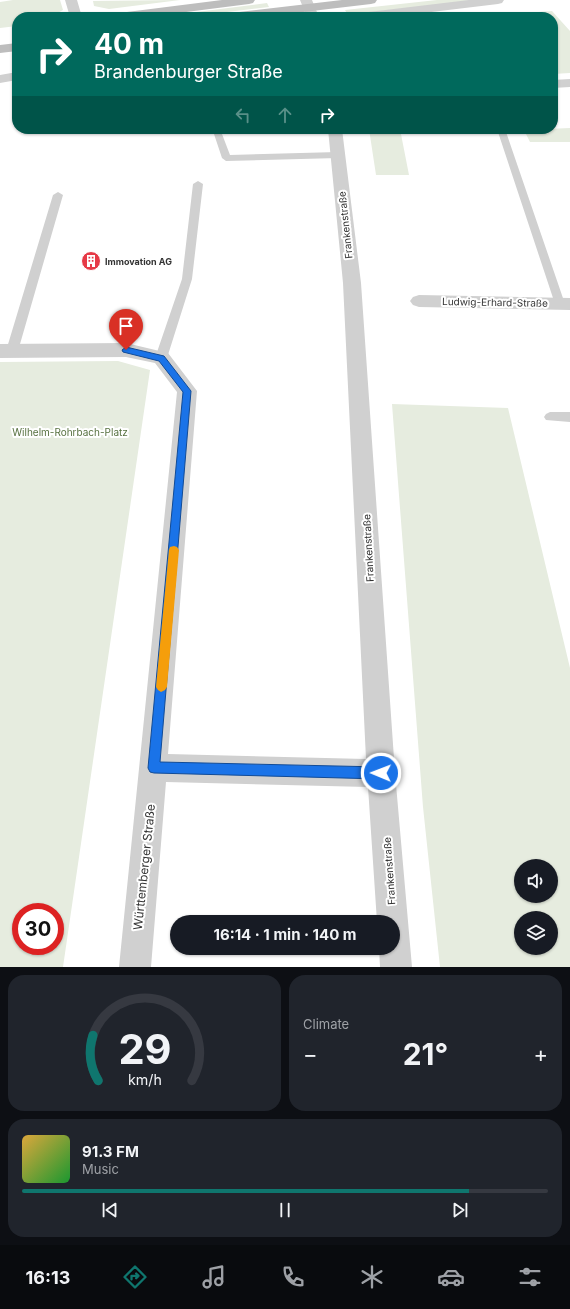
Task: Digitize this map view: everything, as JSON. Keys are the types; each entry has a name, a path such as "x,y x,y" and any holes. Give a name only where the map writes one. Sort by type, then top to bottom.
{"main road":[{"path":"157,12 249,0"},
{"path":"275,12 371,0"},
{"path":"0,50 12,48"}],"street":[{"path":"71,0 75,12"},
{"path":"401,12 498,0"},
{"path":"0,79 12,77"},
{"path":"558,84 570,83"},
{"name":"Frankenstraße","path":"335,134 354,304 381,773 396,967"},
{"name":"Ludwig-Erhard-Straße","path":"419,301 565,304"},
{"path":"6,351 126,350 161,358"},
{"name":"Württemberger Straße","path":"135,967 187,391 161,358"},
{"path":"154,768 381,773"}],"lane":[{"path":"218,134 226,158 338,155"},
{"path":"503,134 565,304"},
{"path":"161,358 187,279 198,184"},
{"path":"6,351 58,195"},
{"path":"550,417 570,417"}],"green space":[{"path":"13,0 60,0 63,10 59,12 12,12 12,27 0,28 0,2"},
{"path":"180,0 109,9 94,6 93,1"},
{"path":"437,0 476,0 374,12 346,12 345,10"},
{"path":"267,3 269,7 227,12 196,12"},
{"path":"558,18 570,31 570,73 558,74"},
{"path":"570,128 570,142 530,142 526,134 558,134 558,129"},
{"path":"370,134 401,134 409,175 376,175"},
{"name":"Wilhelm-Rohrbach-Platz","path":"118,361 150,370 63,967 0,967 0,362"},
{"path":"392,404 508,408 570,668 570,967 440,967 423,807"}],"slow traffic":[{"path":"161,687 174,550"}],"place":[{"name":"Immovation AG","path":"91,261"}],"route":[{"path":"126,350 161,358 187,391 154,768 381,773"}]}
